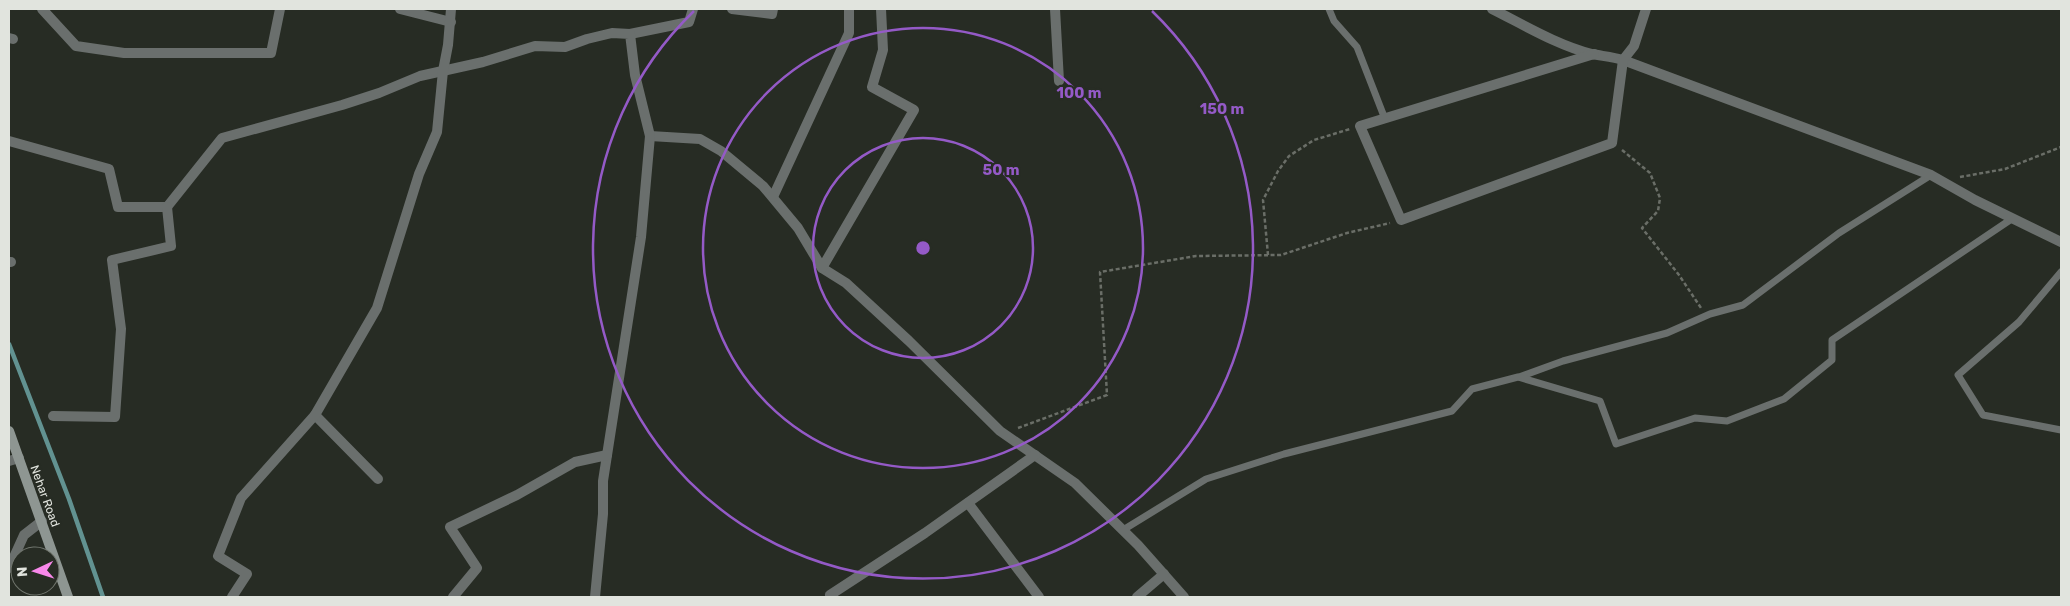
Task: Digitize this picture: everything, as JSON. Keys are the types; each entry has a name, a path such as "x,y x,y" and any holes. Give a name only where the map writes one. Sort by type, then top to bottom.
{"main road":[{"name":"Nehar Road","path":"9,431 14,459 42,521 68,597"}],"street":[{"path":"42,9 76,46 124,53 200,54 271,53 280,9"},
{"path":"400,9 450,22"},
{"path":"232,597 247,574 218,556 241,498 315,415 377,308 419,174 438,132 451,9"},
{"path":"53,416 115,416 121,329 112,260 171,246 167,206 222,138 342,105 379,93 420,76 484,62 535,46 565,47 612,33 630,34 689,22 693,9"},
{"path":"732,9 772,14 773,9"},
{"path":"773,197 849,33 848,9"},
{"path":"822,268 914,110 872,87 883,50 881,9"},
{"path":"1055,9 1059,81"},
{"path":"1492,9 1550,38 1594,54 1607,55 1623,60 1931,175 1975,200 2061,242"},
{"path":"1594,54 1360,126 1401,220 1612,143 1623,60 1634,46 1646,9"},
{"path":"595,597 603,514 603,481 641,237 650,136 635,75 630,34"},
{"path":"650,136 700,138 721,151 763,186 798,228 822,268 846,283 910,341 1004,434 1075,483 1123,530 1184,597"},
{"path":"9,141 109,169 118,207 167,206"},
{"path":"315,415 378,479"},
{"path":"453,597 477,568 450,527 517,495 575,462 607,455"},
{"path":"832,597 830,596 968,503 1035,455"},
{"path":"968,503 1039,597"},
{"path":"9,568 24,535 42,521"},
{"path":"1137,597 1164,574"}],"lane":[{"path":"1329,9 1334,20 1357,47 1385,119"},
{"path":"1123,530 1206,479 1284,454 1452,411 1472,389 1518,377 1563,361 1667,333 1706,315 1743,305 1839,233 1931,175"},
{"path":"1518,377 1600,401 1616,444 1695,418 1727,421 1784,399 1832,360 1832,340 2013,218"},
{"path":"2061,272 2019,322 1958,375 1983,415 2061,430"}],"path":[{"path":"1268,255 1263,200 1289,156 1314,140 1360,126"},
{"path":"1612,143 1650,172 1660,198 1658,210 1642,228 1679,275 1706,315"},
{"path":"1942,180 2005,169 2061,147"},
{"path":"1004,434 1107,395 1100,272 1196,256 1280,255 1347,233 1401,220"}],"waterway":[{"path":"9,344 69,499 103,597"}]}
